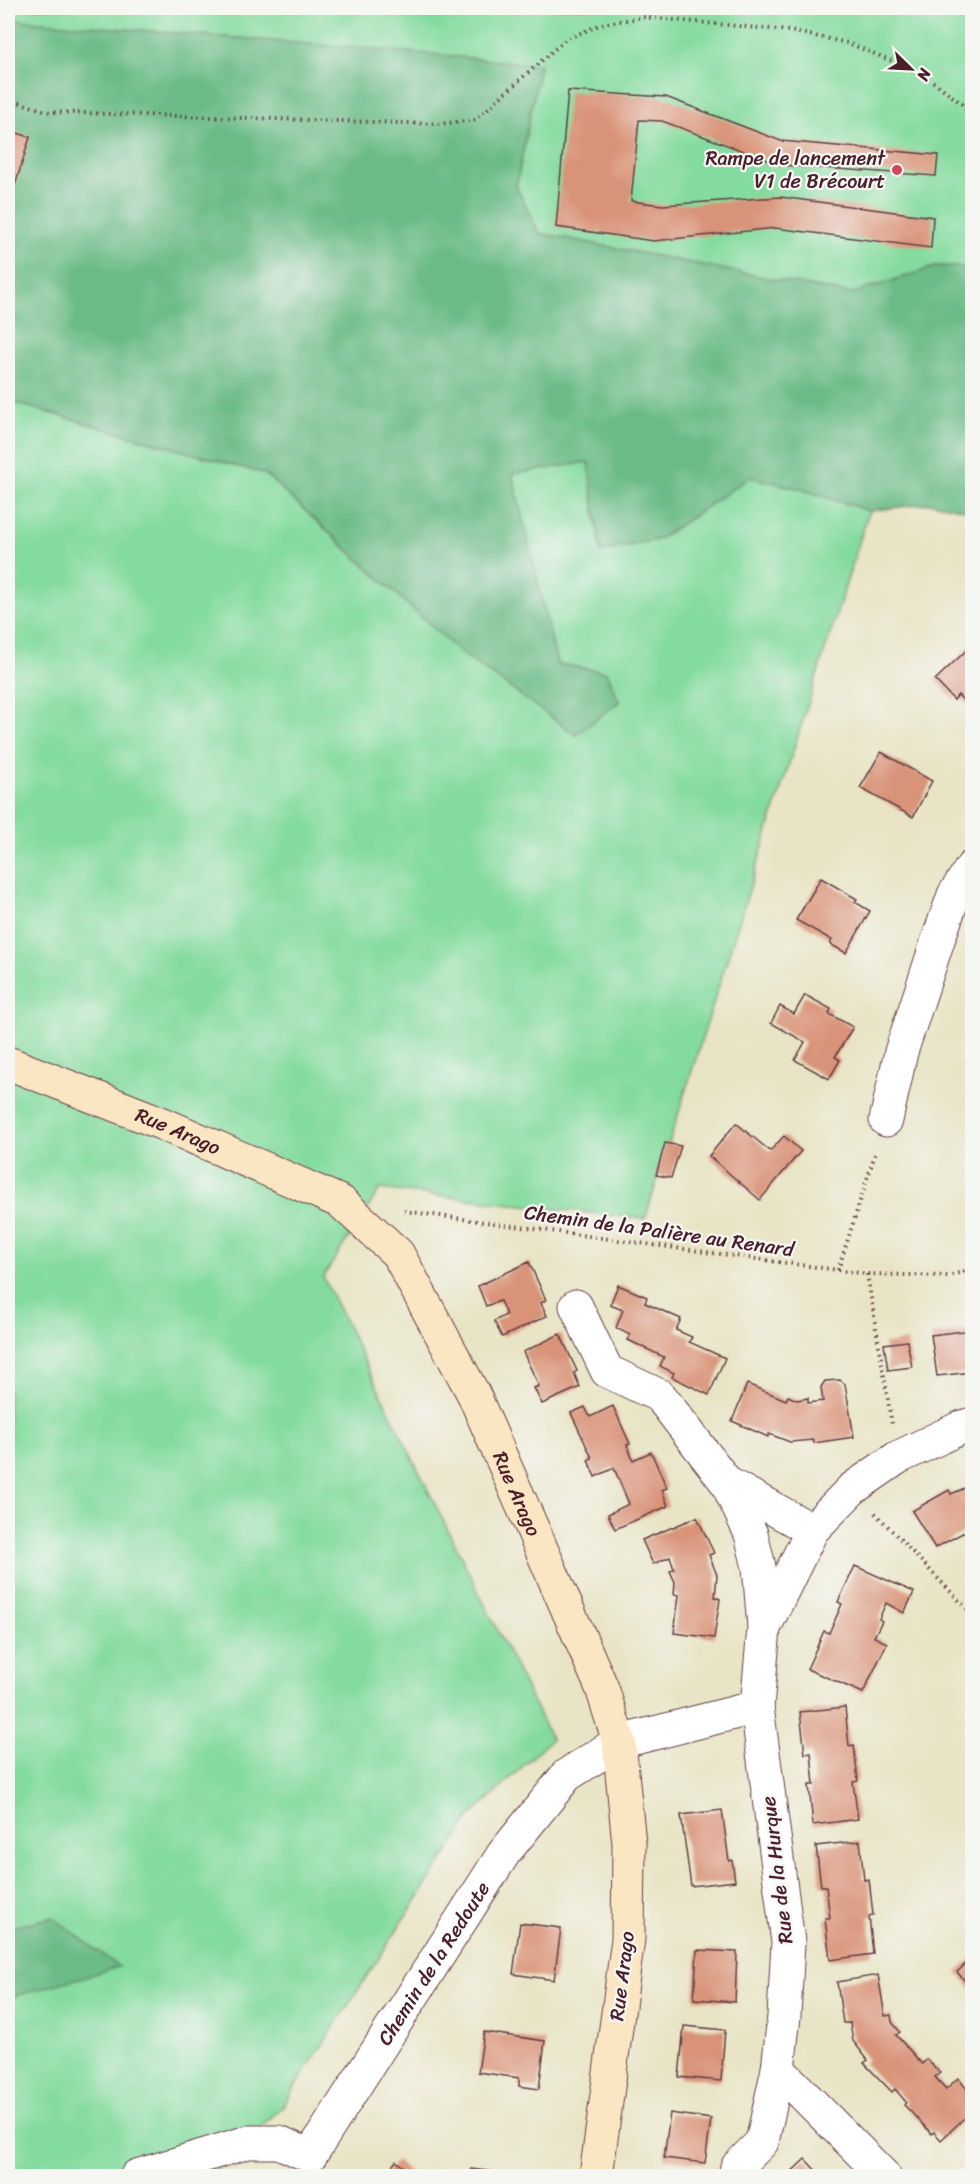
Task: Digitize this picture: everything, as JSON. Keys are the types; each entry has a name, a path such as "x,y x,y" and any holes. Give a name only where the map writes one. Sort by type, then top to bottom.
{"main road":[{"name":"Rue Arago","path":"8,1064 161,1123 341,1202 398,1254 474,1395 602,1688 619,1742 629,1844 628,1939 596,2176"}],"street":[{"path":"886,1120 901,1052 939,937 954,895 972,867"},
{"name":"Rue de la Hurque","path":"576,1306 607,1371 660,1396 727,1483 751,1534 759,1567 764,1628 757,1707 788,1942 784,2016 778,2069 762,2142 736,2167 735,2176"},
{"name":"Rue de la Hurque","path":"764,1628 812,1530 852,1489 897,1458 972,1424"},
{"name":"Rue de la Hurque","path":"727,1483 812,1530"},
{"path":"619,1742 757,1707"},
{"name":"Chemin de la Redoute","path":"137,2176 248,2142 279,2142 310,2156 504,1853 567,1774 619,1742"},
{"path":"778,2069 884,2176"}],"path":[{"path":"8,99 50,112 438,124 475,120 566,39 602,24 643,17 790,31 848,43 897,63 937,84 962,104 972,117"},
{"path":"838,1270 886,1120"},
{"name":"Chemin de la Palière au Renard","path":"402,1211 867,1274 949,1276 972,1269"},
{"path":"867,1274 897,1458"},
{"path":"852,1489 972,1614"}],"green space":[{"path":"8,8 972,8 972,268 938,266 850,294 539,233 516,187 540,66 430,54 16,20 8,17"},
{"path":"8,17 16,20 540,65 516,186 539,233 850,294 938,266 972,268 972,511 931,503 869,511 801,489 750,477 659,539 601,552 588,462 512,474 557,664 607,672 619,702 576,735 460,652 265,474 8,401"},
{"path":"8,401 265,474 460,652 576,735 607,672 557,664 512,474 588,462 601,552 659,539 750,477 801,489 869,511 645,1219 380,1189 323,1277 551,1739 471,1816 282,2107 210,2176 8,2176"},
{"path":"53,1917 119,1967 8,1998 8,1928"}],"building":[{"name":"Rampe de lancement V1 de Brécourt","path":"568,91 666,97 781,141 938,155 936,176 781,165 662,121 639,120 631,201 662,205 780,197 933,217 931,248 775,228 654,241 556,227"},
{"path":"8,130 30,137 13,192 8,190"},
{"path":"972,645 972,710 958,695 954,700 935,680"},
{"path":"881,752 932,781 913,817 860,788"},
{"path":"821,878 857,899 855,902 870,911 846,953 830,944 832,940 796,920"},
{"path":"805,995 831,1009 829,1014 853,1027 835,1057 840,1060 829,1079 795,1060 805,1042 771,1023 780,1006 794,1014"},
{"path":"736,1123 770,1151 784,1136 801,1151 760,1200 709,1156"},
{"path":"665,1143 681,1146 671,1178 656,1175"},
{"path":"529,1262 546,1300 541,1303 547,1316 502,1337 494,1321 506,1315 500,1301 486,1306 478,1286"},
{"path":"618,1285 647,1297 645,1303 681,1319 676,1330 692,1337 689,1342 725,1358 709,1395 672,1377 674,1373 660,1366 664,1357 628,1340 630,1335 616,1328 623,1310 610,1305"},
{"path":"972,1330 972,1372 937,1376 931,1335"},
{"path":"560,1334 577,1371 574,1373 580,1387 542,1404 534,1388 539,1386 523,1352"},
{"path":"907,1341 912,1367 888,1370 884,1344"},
{"path":"840,1380 845,1384 854,1437 814,1443 813,1440 790,1442 769,1434 768,1437 732,1421 747,1384 786,1400 788,1396 797,1400 808,1398 808,1403 823,1401 821,1387 825,1381"},
{"path":"613,1406 630,1444 627,1445 633,1460 651,1452 667,1488 662,1490 668,1506 615,1529 608,1514 629,1504 614,1468 595,1477 588,1460 592,1458 571,1413 585,1407 590,1417"},
{"path":"972,1485 972,1532 968,1530 935,1548 912,1511 949,1490 951,1494"},
{"path":"697,1517 714,1553 709,1555 717,1575 715,1597 720,1599 714,1638 674,1633 679,1595 674,1594 675,1582 670,1571 674,1569 670,1557 653,1564 642,1540"},
{"path":"855,1566 914,1592 904,1613 886,1603 879,1619 882,1621 874,1637 887,1643 863,1693 807,1669 824,1631 829,1633 842,1604 838,1602"},
{"path":"845,1707 849,1746 854,1745 858,1781 853,1782 858,1819 813,1825 809,1785 814,1785 811,1753 805,1754 800,1712"},
{"path":"722,1810 729,1861 732,1860 735,1881 691,1886 681,1815"},
{"path":"860,1841 864,1880 869,1879 873,1915 869,1916 873,1954 830,1960 825,1918 830,1918 826,1886 821,1886 816,1846"},
{"path":"520,1923 561,1928 554,1980 513,1974"},
{"path":"697,1950 737,1952 735,2002 694,1999"},
{"path":"972,1958 972,1989 957,1972"},
{"path":"878,1975 885,2016 891,2015 892,2022 900,2032 896,2035 922,2064 927,2059 940,2073 935,2077 946,2089 958,2078 972,2095 972,2111 941,2140 934,2132 932,2134 904,2105 906,2102 895,2089 892,2092 864,2063 868,2060 853,2041 850,2023 843,2023 837,1982"},
{"path":"684,2026 725,2030 721,2081 679,2077"},
{"path":"484,2032 545,2041 539,2089 519,2086 519,2078 478,2072"},
{"path":"670,2113 711,2119 705,2163 664,2158"},
{"path":"805,2159 821,2176 787,2176"},
{"path":"396,2161 415,2176 384,2176"},
{"path":"471,2169 518,2175 518,2176 470,2176"}],"place":[{"name":"Rampe de lancement V1 de Brécourt","path":"897,170"}]}
